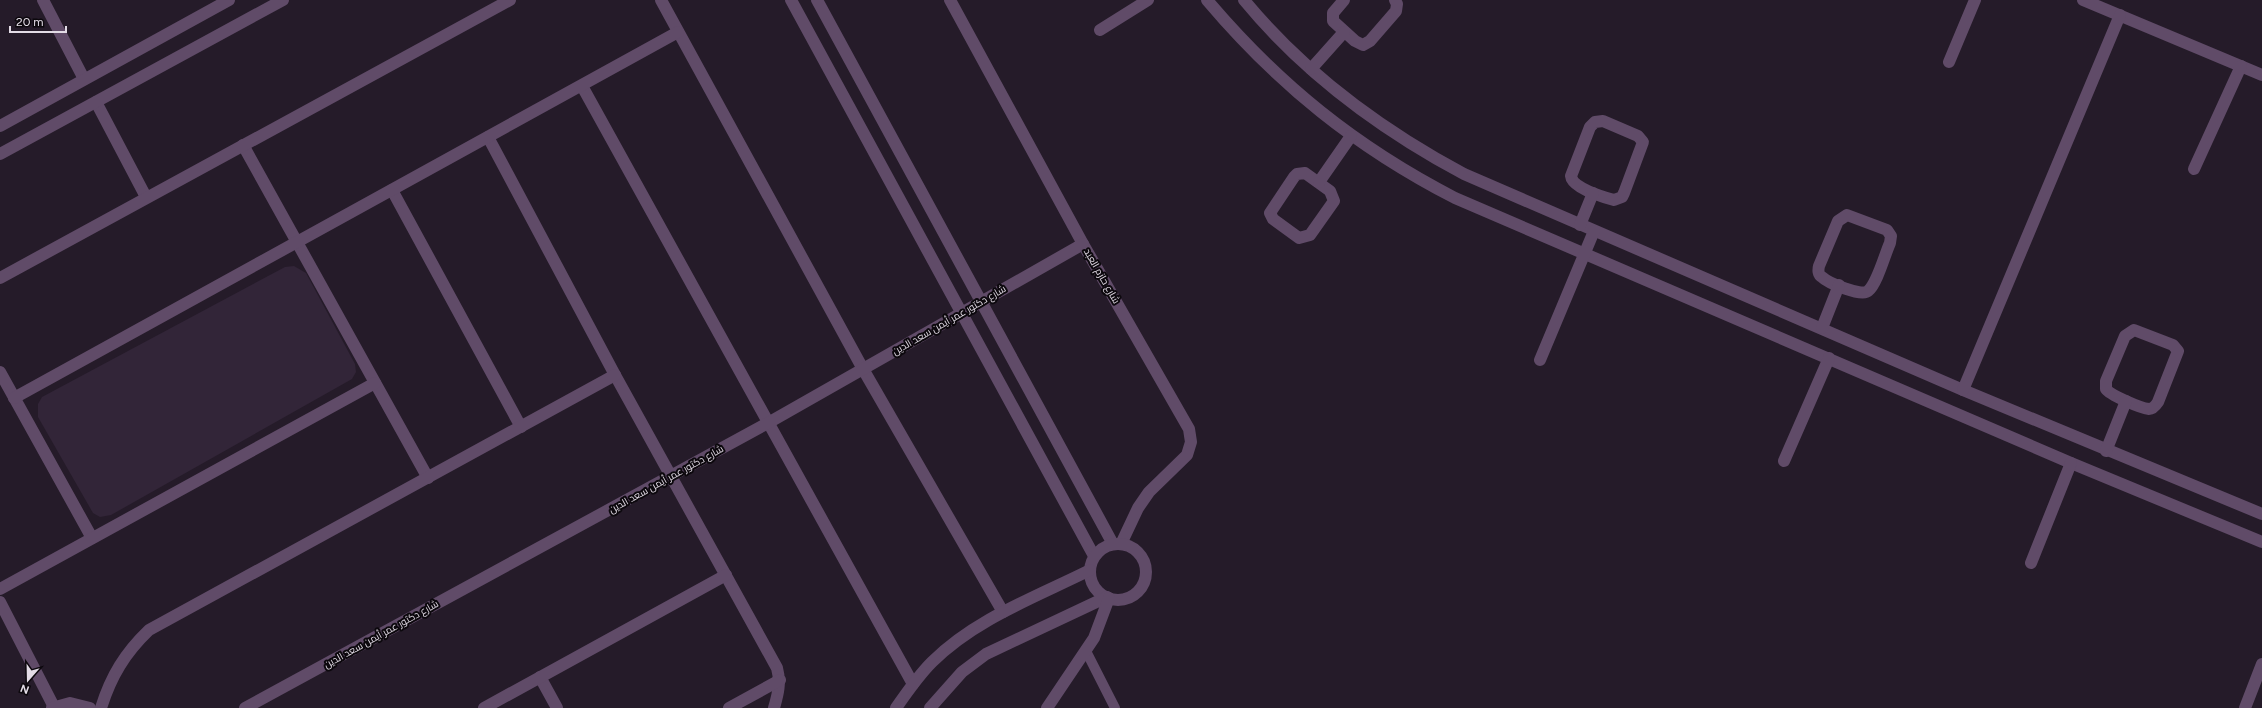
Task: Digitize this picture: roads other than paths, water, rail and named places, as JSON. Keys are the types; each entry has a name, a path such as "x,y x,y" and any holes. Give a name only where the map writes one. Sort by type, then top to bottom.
{"street":[{"path":"43,0 84,79"},
{"path":"0,126 229,0"},
{"path":"0,154 283,0"},
{"path":"0,278 146,197 243,146 510,0"},
{"path":"661,0 863,369 1003,612"},
{"path":"791,0 1094,556"},
{"path":"817,0 981,302 1117,544"},
{"name":"شارع حازم العبد","path":"950,0 1083,244 1189,429 1192,442 1187,455 1162,477 1138,508 1117,544"},
{"path":"1100,30 1148,0"},
{"path":"1207,0 1279,78 1350,136 1392,164 1455,198 2071,463 2262,542"},
{"path":"1244,0 1277,37 1311,69 1365,114 1430,156 1492,187 1963,390 2106,451 2262,514"},
{"path":"1344,0 1335,10 1332,17 1335,24 1359,44 1367,44 1396,11 1397,4 1395,0"},
{"path":"1948,62 1975,0"},
{"path":"2083,0 2262,75"},
{"path":"1963,390 2120,15"},
{"path":"14,398 678,32"},
{"path":"1311,69 1344,32"},
{"path":"2194,169 2241,66"},
{"path":"582,86 913,684"},
{"path":"96,102 146,197"},
{"path":"1603,121 1642,139 1642,149 1622,197 1614,200 1593,193 1574,183 1570,176 1592,124 1603,121"},
{"path":"1319,182 1350,136"},
{"path":"488,137 615,375 777,668 780,680 779,692 774,708"},
{"path":"243,146 428,478"},
{"path":"1305,173 1319,182 1333,194 1334,201 1310,235 1303,238 1295,236 1270,216 1273,206 1297,174 1305,173"},
{"path":"392,190 521,427"},
{"path":"1580,225 1593,193"},
{"path":"1850,215 1890,232 1890,243 1869,291 1861,294 1839,286 1821,277 1818,270 1840,218 1850,215"},
{"path":"1540,360 1594,231"},
{"name":"شارع دكتور عمر أيمن سعد الدين","path":"245,708 768,423 1083,244"},
{"path":"1822,328 1839,286"},
{"path":"2138,330 2176,348 2176,358 2156,406 2149,409 2126,400 2108,392 2105,385 2127,333 2138,330"},
{"path":"1784,461 1829,358"},
{"path":"0,372 92,538"},
{"path":"101,708 107,687 118,666 132,647 149,630 615,375"},
{"path":"0,589 375,383"},
{"path":"2106,451 2126,400"},
{"path":"2031,563 2071,463"},
{"path":"1117,544 1135,550 1142,557 1146,576 1143,585 1132,595 1119,600 1108,598 1097,591 1092,581 1090,570 1094,556 1100,551 1117,544"},
{"path":"896,708 913,684 932,662 954,643 1003,612 1090,570"},
{"path":"484,708 726,575"},
{"path":"1047,708 1098,631 1108,598"},
{"path":"930,708 962,672 986,654 1108,598"},
{"path":"0,602 53,707 70,703 90,708"},
{"path":"2245,708 2256,696 2262,664"},
{"path":"540,677 557,708"},
{"path":"729,708 780,680"}],"lane":[{"path":"1086,651 1115,708"}]}
